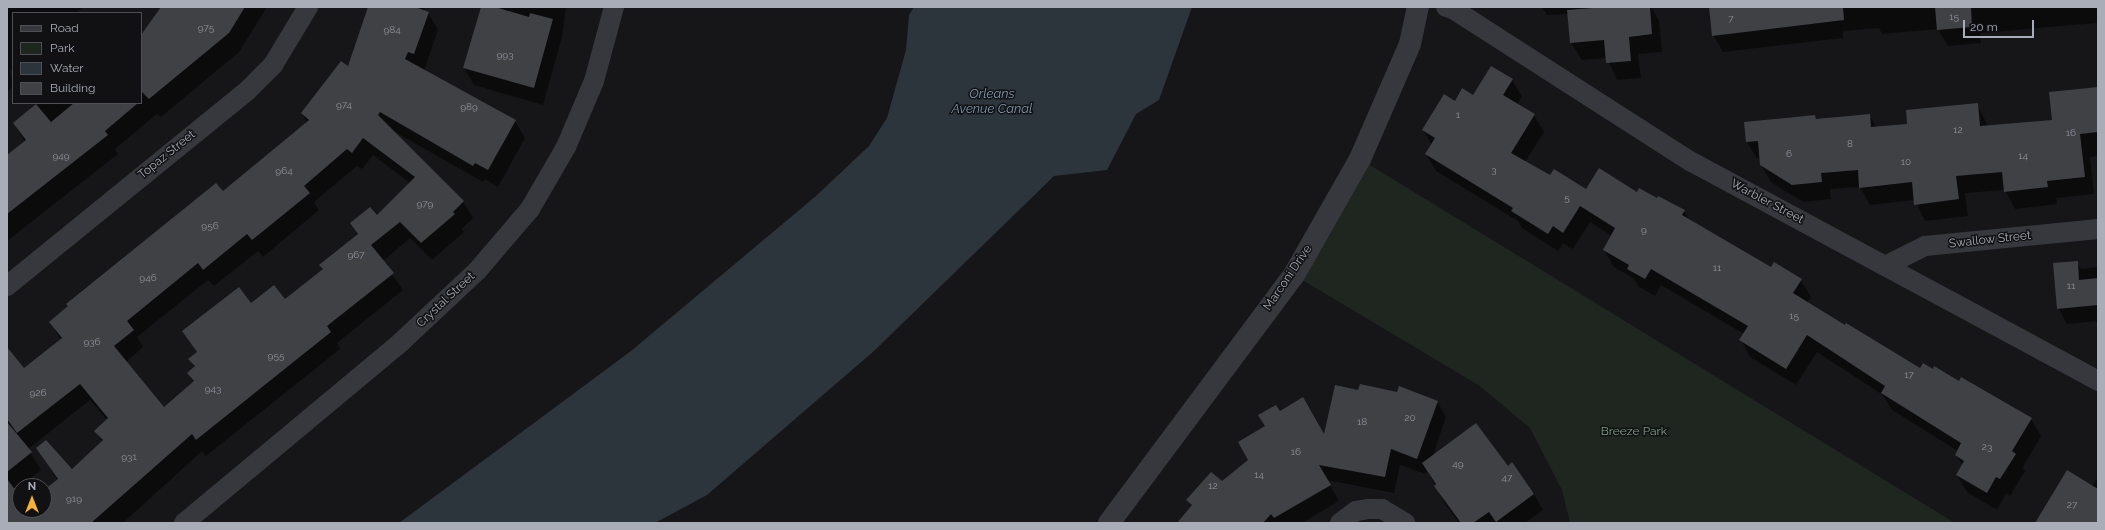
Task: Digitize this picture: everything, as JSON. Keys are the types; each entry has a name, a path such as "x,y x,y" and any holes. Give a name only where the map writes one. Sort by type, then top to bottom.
{"street":[{"name":"Topaz Street","path":"7,286 247,91 274,65 308,7"},
{"name":"Crystal Street","path":"184,523 401,342 477,271 530,208 566,147 594,81 614,7"},
{"name":"Marconi Drive","path":"1109,523 1294,275 1360,159 1410,44 1418,7"},
{"name":"Warbler Street","path":"1446,7 1453,9 1690,161 2098,380"},
{"name":"Swallow Street","path":"1885,266 1925,246 2098,229"},
{"path":"1340,523 1356,511 1382,509 1405,523"}],"green space":[{"name":"Breeze Park","path":"1360,159 1955,523 1570,523 1562,490 1530,428 1480,386 1294,275"}],"water":[{"name":"Orleans Avenue Canal","path":"914,7 1192,7 1159,100 1136,114 1107,170 1054,176 874,351 707,495 655,523 399,523 631,351 816,196 869,146 887,118 906,50 909,15"}],"building":[{"path":"161,7 245,7 229,33 149,99 142,92 142,34"},
{"path":"368,7 415,7 429,12 414,54 408,52 405,59 516,120 488,170 475,163 473,166 380,112 378,115 464,201 453,212 455,214 421,243 400,222 371,245 394,273 327,326 331,332 196,440 192,434 91,523 7,523 7,479 12,486 12,518 52,518 52,484 58,479 36,448 46,440 72,469 103,440 94,431 108,418 80,384 17,433 7,419 7,347 24,368 62,338 49,322 68,306 66,304 216,183 223,191 309,120 301,113 341,61 348,66","holes":["363,138 415,177 377,215 370,207 350,223 358,234 319,265 323,269 285,299 274,285 251,303 239,287 182,331 197,352 188,359 195,366 187,373 194,381 164,407 114,346 134,330 127,321 198,263 203,270 247,234 252,240 310,193 304,186 347,149 352,153"]},
{"path":"481,7 495,7 529,17 530,13 553,19 534,88 463,68"},
{"path":"1605,7 1650,7 1652,34 1629,37 1631,61 1606,63 1604,40 1570,43 1567,10"},
{"path":"1709,7 1843,7 1844,20 1712,36"},
{"path":"1935,7 1971,7 1972,27 1937,30"},
{"path":"1491,66 1513,79 1503,95 1535,114 1511,153 1550,175 1554,169 1586,189 1599,168 1637,192 1639,188 1657,198 1658,196 1685,210 1682,215 1771,267 1774,262 1802,279 1793,293 1845,325 1846,323 1920,368 1923,363 1933,369 1934,366 1959,381 1961,377 2032,418 2012,451 2016,454 2000,479 1996,477 1987,493 1956,475 1964,461 1955,455 1961,443 1881,393 1885,386 1807,335 1786,369 1739,340 1748,326 1651,269 1645,279 1627,269 1629,265 1603,250 1615,228 1580,206 1563,233 1553,226 1548,234 1511,211 1513,208 1425,154 1435,138 1422,130 1444,94 1455,101 1462,88 1473,95"},
{"path":"2098,87 2098,132 2080,134 2085,177 2047,181 2048,187 2004,192 2002,172 1956,176 1959,199 1914,205 1912,182 1859,188 1858,170 1821,173 1822,182 1792,185 1760,165 1758,141 1746,142 1744,122 1815,115 1816,119 1870,114 1871,127 1907,124 1906,110 1978,103 1980,126 2052,120 2049,92"},
{"path":"36,104 51,122 73,104 137,104 105,131 108,135 7,214 7,155 26,140 13,123"},
{"path":"2078,261 2079,280 2098,278 2098,305 2057,309 2053,263"},
{"path":"1360,384 1397,392 1399,386 1438,401 1417,459 1391,449 1385,477 1319,465 1331,485 1274,518 1271,514 1263,523 1177,523 1192,505 1186,500 1211,472 1222,481 1248,460 1238,442 1265,426 1258,415 1276,405 1280,411 1303,397 1324,434 1335,385 1358,390"},
{"path":"7,422 32,452 7,472"},
{"path":"1476,423 1508,466 1512,462 1534,494 1496,522 1489,512 1473,523 1461,523 1434,486 1436,484 1422,463"},
{"path":"2067,470 2098,489 2098,523 2035,523"}]}
